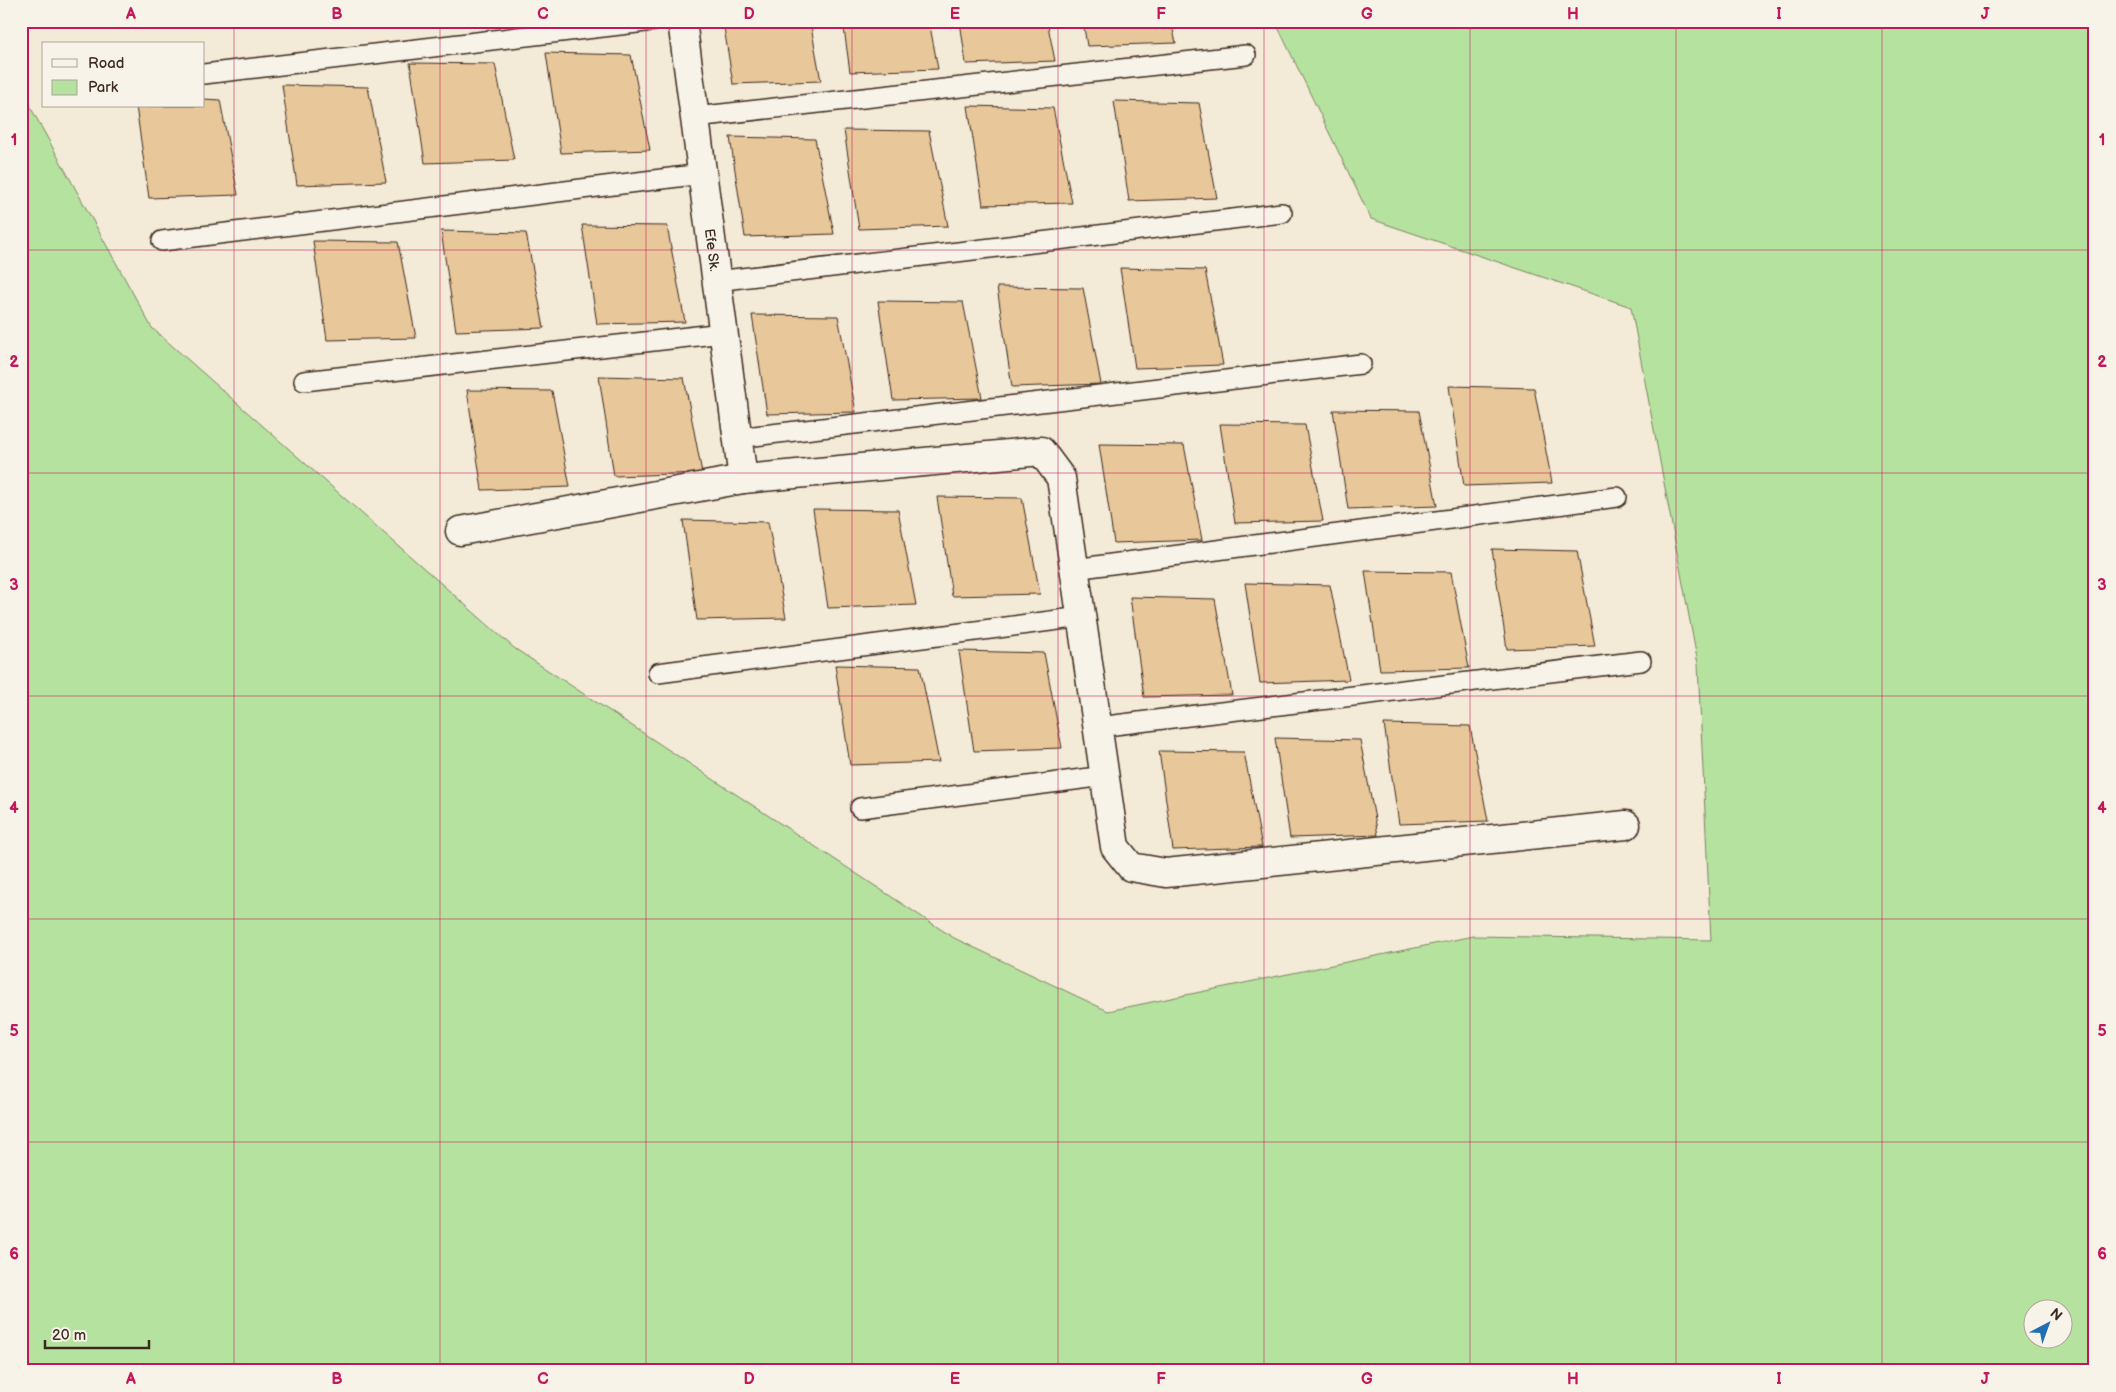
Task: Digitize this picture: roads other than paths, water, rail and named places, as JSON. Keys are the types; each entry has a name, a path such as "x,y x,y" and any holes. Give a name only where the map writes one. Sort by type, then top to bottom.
{"street":[{"name":"Efe Sk.","path":"682,21 743,480"},
{"path":"460,531 743,480 1041,451 1061,478 1115,847 1131,867 1166,873 1626,825"}],"lane":[{"path":"205,74 654,21"},
{"path":"695,117 1246,55"},
{"path":"162,241 702,174"},
{"path":"716,281 1282,213"},
{"path":"304,381 723,333"},
{"path":"737,438 1360,364"},
{"path":"1074,569 1616,497"},
{"path":"658,672 1081,617"},
{"path":"1098,727 1641,661"},
{"path":"860,808 1104,776"}]}
